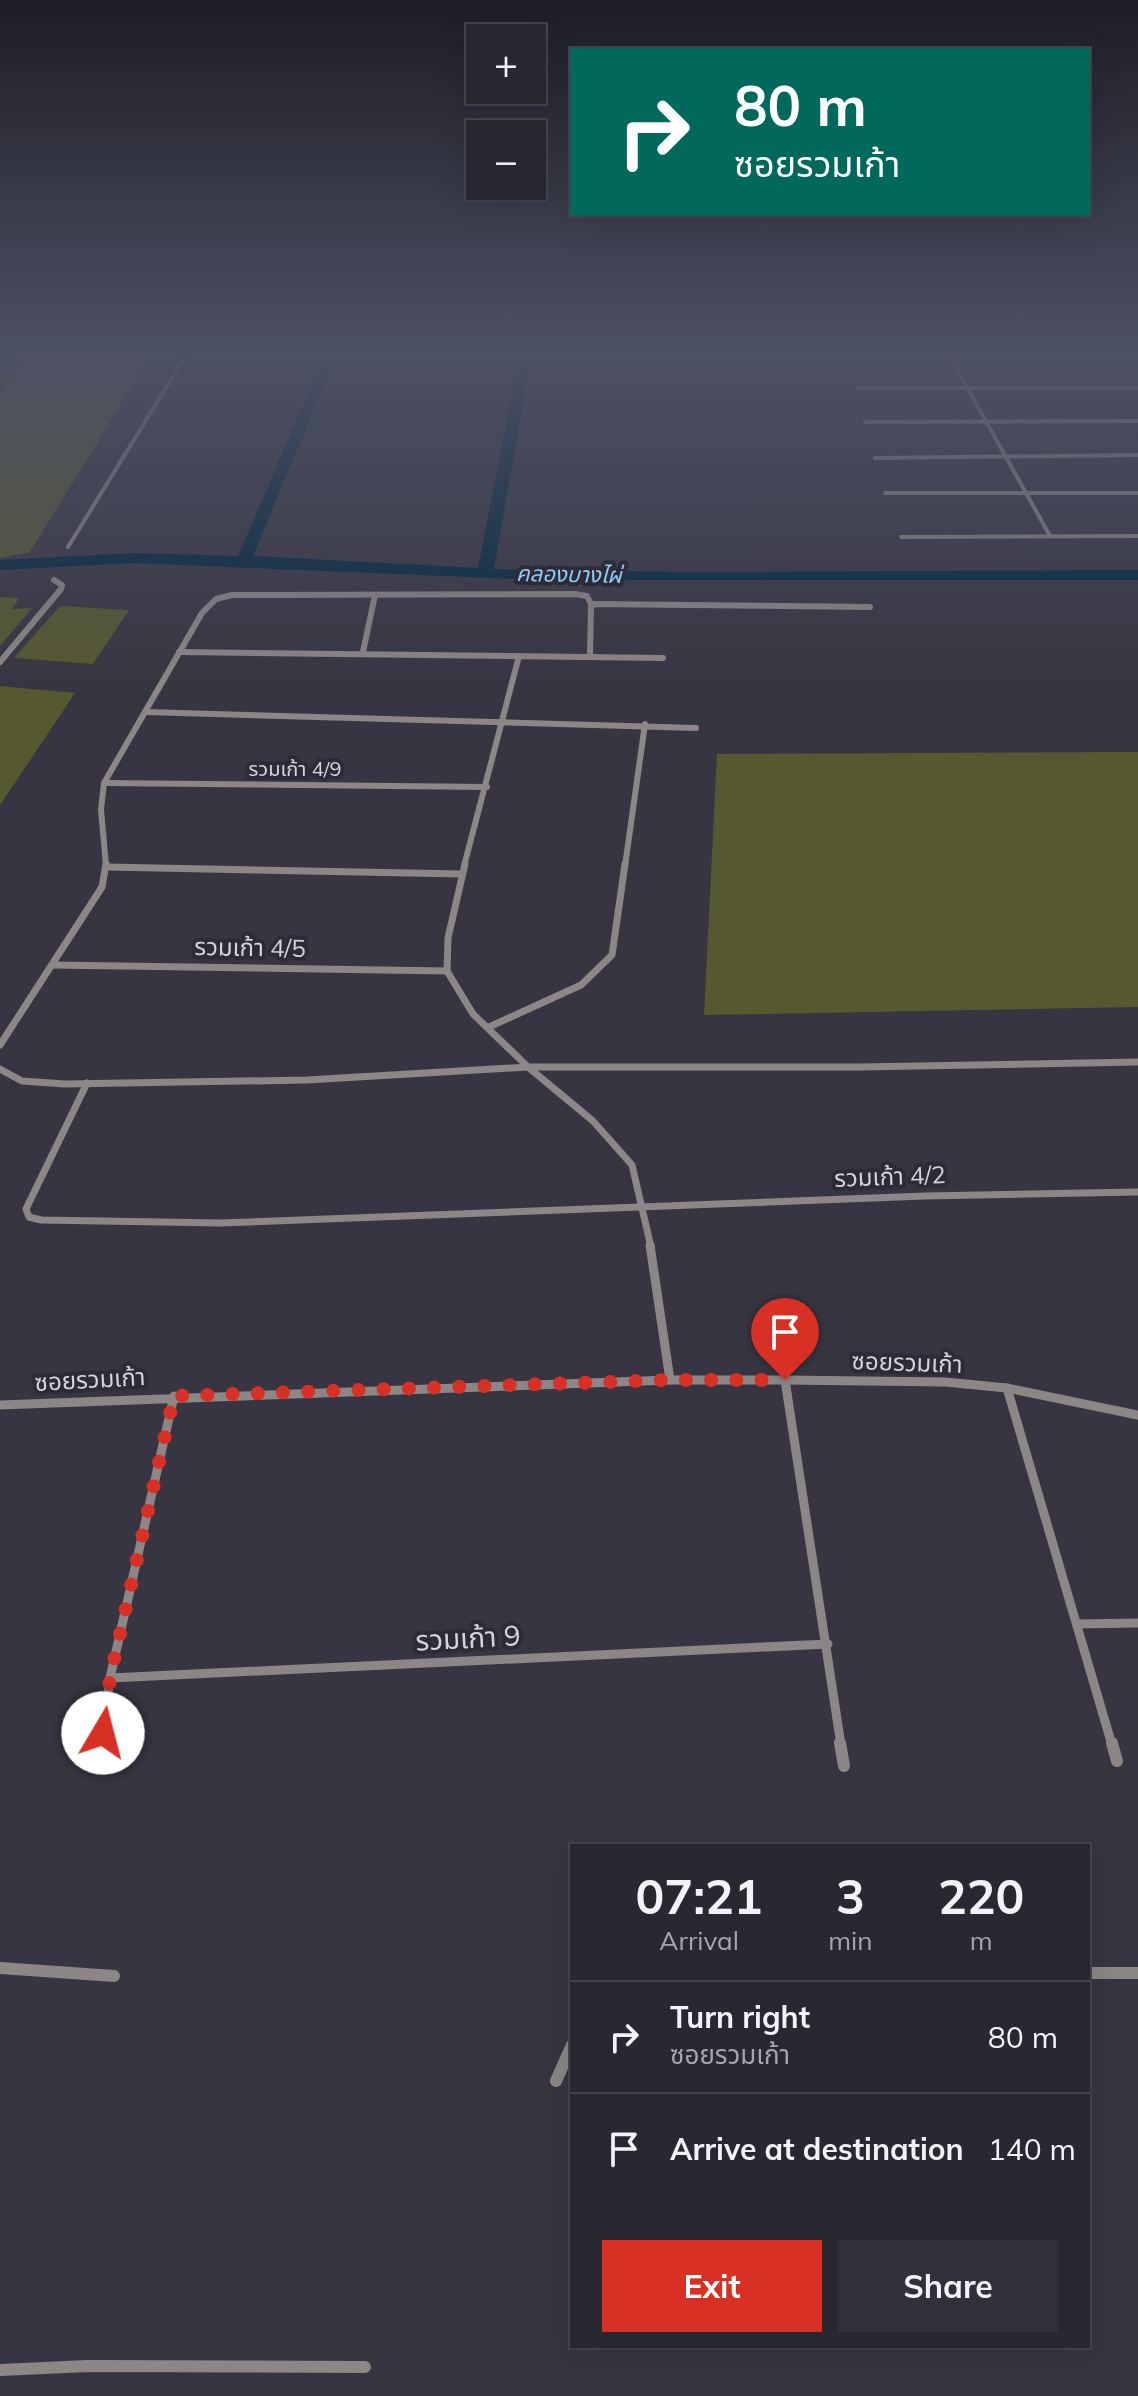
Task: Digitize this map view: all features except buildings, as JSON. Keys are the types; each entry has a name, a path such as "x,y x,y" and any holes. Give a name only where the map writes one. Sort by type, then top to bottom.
{"street":[{"path":"68,547 119,464"},
{"path":"1012,464 1050,536"},
{"path":"885,493 1138,493"},
{"path":"901,537 1138,536"},
{"path":"0,662 61,589 62,585 54,580"},
{"path":"0,1045 102,887 107,867 99,807 104,783 202,613 222,596 575,594 587,596 591,604 590,656"},
{"path":"363,652 375,595"},
{"path":"591,604 870,607"},
{"path":"179,652 663,658"},
{"path":"519,656 462,874 448,938 447,971 473,1014 528,1067 593,1121 632,1165 643,1206 670,1380"},
{"path":"145,712 645,724 696,728"},
{"path":"489,1027 581,985 612,955 645,724"},
{"name":"รวมเก้า 4/9","path":"104,783 487,787"},
{"path":"107,867 462,874"},
{"name":"รวมเก้า 4/5","path":"53,965 447,971"},
{"path":"0,1069 5,1075 25,1083 87,1083 307,1080 528,1067 860,1067 1138,1062"},
{"name":"รวมเก้า 4/2","path":"87,1083 26,1209 29,1217 41,1220 221,1223 925,1196 1138,1192"},
{"name":"ซอยรวมเก้า","path":"0,1405 174,1396 670,1380 785,1380 945,1382 1007,1388 1138,1415"},
{"path":"785,1380 828,1644 844,1766"},
{"path":"1007,1388 1117,1761"},
{"path":"103,1733 110,1678 174,1396"},
{"path":"1077,1624 1138,1623"},
{"name":"รวมเก้า 9","path":"110,1678 828,1644"},
{"path":"0,1968 114,1976"},
{"path":"1090,1973 1138,1973"},
{"path":"556,2081 570,2050"},
{"path":"0,2370 88,2366 365,2367"}],"green space":[{"path":"0,464 84,464 30,552 0,558"},
{"path":"0,597 19,598 12,609 32,608 0,646"},
{"path":"60,606 129,610 93,664 14,658"},
{"path":"0,686 75,693 0,805"},
{"path":"1138,752 1138,1007 704,1015 717,754"}],"waterway":[{"path":"244,560 285,464"},
{"path":"485,573 505,464"},
{"name":"คลองบางไผ่","path":"0,565 134,558 244,560"},
{"name":"คลองบางไผ่","path":"244,560 538,575 1138,575"}],"route":[{"path":"103,1733 110,1678 174,1396 670,1380 785,1380"}]}
